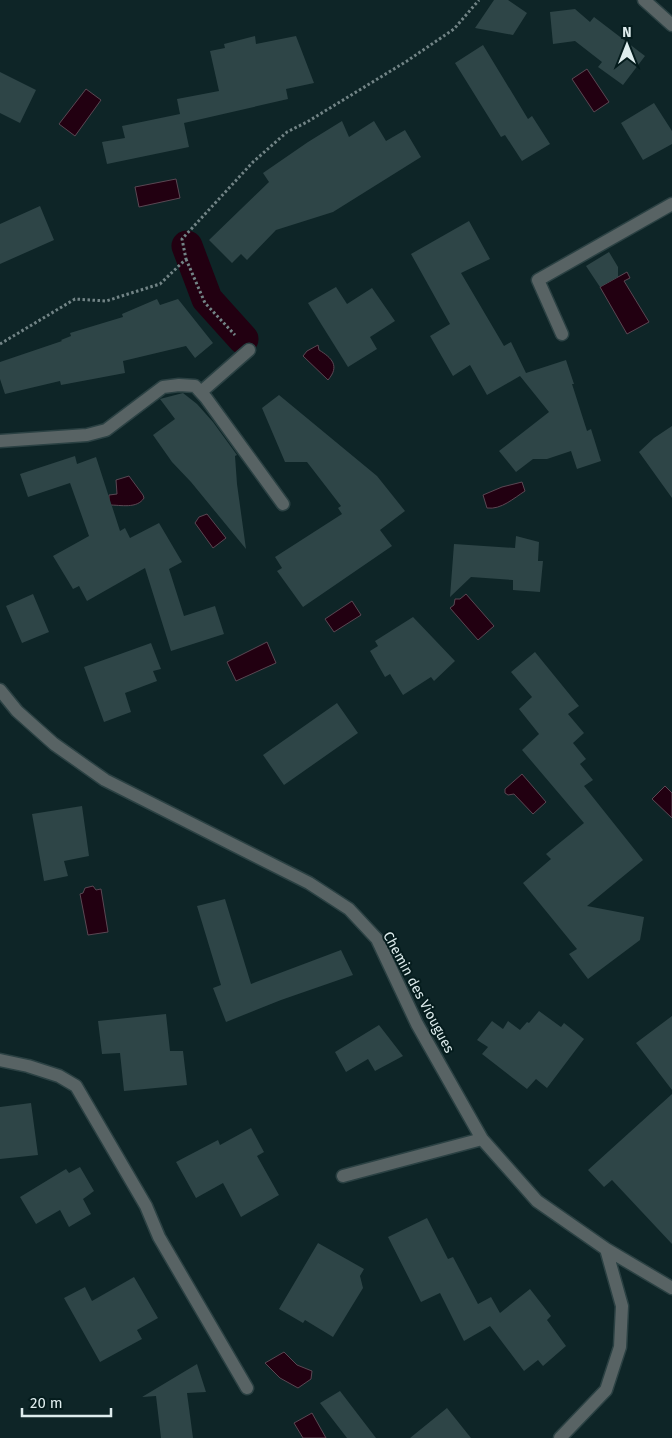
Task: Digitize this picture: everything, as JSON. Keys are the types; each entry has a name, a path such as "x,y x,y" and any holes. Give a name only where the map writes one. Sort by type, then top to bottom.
{"street":[{"path":"644,0 672,25"},
{"path":"562,334 538,280 672,204"},
{"path":"201,392 250,350"},
{"path":"0,441 87,435 106,430 163,387 195,386 283,504"},
{"name":"Chemin des Viougues","path":"0,690 17,711 54,744 105,780 309,883 349,909 377,939 417,1024 482,1139 537,1201 606,1249 672,1288"},
{"path":"0,1060 28,1066 59,1076 76,1086 146,1206 159,1237 247,1388"},
{"path":"343,1176 482,1139"},
{"path":"560,1438 606,1390 620,1347 622,1306 606,1249"}],"path":[{"path":"250,350 205,303 186,259 182,239 253,162 287,132 307,122 415,56 454,28 479,0"},
{"path":"0,344 75,299 106,301 160,284 186,259"}],"shaded area":[{"path":"587,69 609,102 594,112 572,79"},
{"path":"86,89 101,100 75,136 59,124"},
{"path":"176,179 180,198 139,207 135,187"},
{"path":"627,272 630,278 624,281 649,322 627,334 600,287"},
{"path":"318,345 319,350 331,359 334,366 332,375 328,380 303,356 307,351"},
{"path":"129,476 144,498 133,505 109,505 109,495 117,494 116,480"},
{"path":"522,482 525,491 502,505 487,508 483,495 502,487"},
{"path":"207,514 226,538 213,548 195,523 199,517"},
{"path":"466,594 494,626 478,640 450,608 454,605 455,599 460,599"},
{"path":"352,601 361,615 334,632 325,619"},
{"path":"267,642 276,663 236,681 227,662"},
{"path":"522,774 546,802 533,814 514,794 508,795 505,793 505,789"},
{"path":"665,786 672,793 672,818 652,799"},
{"path":"93,886 96,890 101,889 108,932 88,935 80,894 83,893 85,888"},
{"path":"284,1352 297,1365 312,1371 311,1379 298,1388 280,1378 265,1363"},
{"path":"312,1413 326,1438 303,1438 294,1423"}],"building":[{"path":"494,0 508,0 527,13 513,35 475,28"},
{"path":"575,9 590,22 594,17 645,56 623,85 598,67 602,62 575,41 553,44 550,12"},
{"path":"255,36 256,44 296,36 314,83 286,89 288,99 184,123 189,147 107,164 102,142 125,138 122,126 180,114 177,99 219,91 210,51 225,48 224,44"},
{"path":"483,45 528,119 532,116 550,144 522,161 505,135 501,137 455,63"},
{"path":"0,72 36,90 20,123 0,113"},
{"path":"654,103 672,131 672,144 643,160 621,123"},
{"path":"342,121 349,137 374,121 386,141 405,130 421,157 333,212 276,230 247,260 241,254 232,263 209,240 269,182 263,173"},
{"path":"40,206 54,240 0,264 0,224"},
{"path":"469,221 490,259 461,273 504,346 511,342 526,373 566,360 587,431 591,429 601,461 577,469 571,451 547,459 533,459 516,472 499,451 549,412 520,376 487,395 470,365 453,376 430,336 450,324 411,254"},
{"path":"609,252 618,267 618,277 600,287 586,266"},
{"path":"336,287 347,304 372,288 395,321 370,337 377,349 348,367 308,303"},
{"path":"157,299 160,305 178,299 213,343 195,358 186,346 123,361 125,373 61,385 60,381 5,394 0,379 0,362 62,341 71,336 70,333 123,317 122,314"},
{"path":"183,393 197,404 213,422 237,455 235,456 237,484 246,549 191,482 172,462 153,435 175,419 160,399"},
{"path":"279,395 377,476 405,511 380,530 392,546 303,607 277,571 282,568 275,557 342,514 338,508 341,506 307,462 285,462 262,408"},
{"path":"672,426 672,498 639,452 654,438"},
{"path":"75,456 77,464 96,457 120,531 125,528 130,538 159,523 182,562 169,569 184,616 215,606 224,634 171,651 145,568 87,601 79,586 73,589 53,556 89,536 70,483 28,497 20,474"},
{"path":"516,536 539,542 538,561 543,561 540,592 513,590 513,580 471,577 450,597 454,544 515,548"},
{"path":"33,594 49,632 22,643 6,606"},
{"path":"413,617 455,661 434,681 431,677 403,695 390,674 385,677 370,651 378,646 375,641"},
{"path":"151,643 161,669 153,671 157,681 125,693 131,712 104,722 84,667"},
{"path":"535,652 579,706 568,714 584,733 573,743 586,759 580,764 593,780 584,786 643,860 587,906 644,917 640,940 588,979 569,954 577,949 523,883 551,859 546,854 584,823 522,750 539,734 519,709 532,697 511,672"},
{"path":"337,703 358,733 284,785 263,755"},
{"path":"82,806 89,856 64,861 68,876 44,881 32,814"},
{"path":"225,899 251,984 341,950 353,975 281,1000 226,1022 213,988 221,985 197,906"},
{"path":"539,1011 561,1027 564,1023 584,1039 547,1088 536,1079 527,1089 482,1054 488,1047 477,1040 492,1021 503,1029 508,1021 520,1030"},
{"path":"166,1014 170,1051 183,1051 187,1085 124,1091 120,1053 102,1054 98,1021"},
{"path":"672,1016 672,1090 636,1043"},
{"path":"379,1025 403,1056 375,1071 368,1059 346,1072 335,1052"},
{"path":"672,1094 672,1244 612,1180 604,1187 588,1170"},
{"path":"31,1103 38,1155 0,1159 0,1107"},
{"path":"251,1128 264,1152 257,1156 279,1195 241,1217 223,1183 196,1198 176,1162 218,1140 220,1145"},
{"path":"80,1167 94,1191 83,1199 91,1214 69,1227 60,1210 36,1224 20,1197 66,1169 69,1173"},
{"path":"427,1218 448,1259 453,1257 478,1304 491,1297 500,1313 530,1289 551,1316 547,1320 566,1346 543,1366 538,1360 524,1371 490,1326 464,1341 440,1293 421,1302 388,1237"},
{"path":"318,1243 364,1269 360,1276 363,1288 333,1337 305,1320 303,1323 279,1309"},
{"path":"134,1277 158,1318 137,1330 142,1339 100,1362 64,1298 85,1287 92,1301"},
{"path":"197,1364 206,1392 187,1393 193,1438 161,1438 156,1396 142,1397"},
{"path":"340,1391 376,1438 347,1438 320,1403"},
{"path":"447,1408 471,1438 410,1438"}],"waterway":[{"path":"187,246 207,299 243,339"}]}
